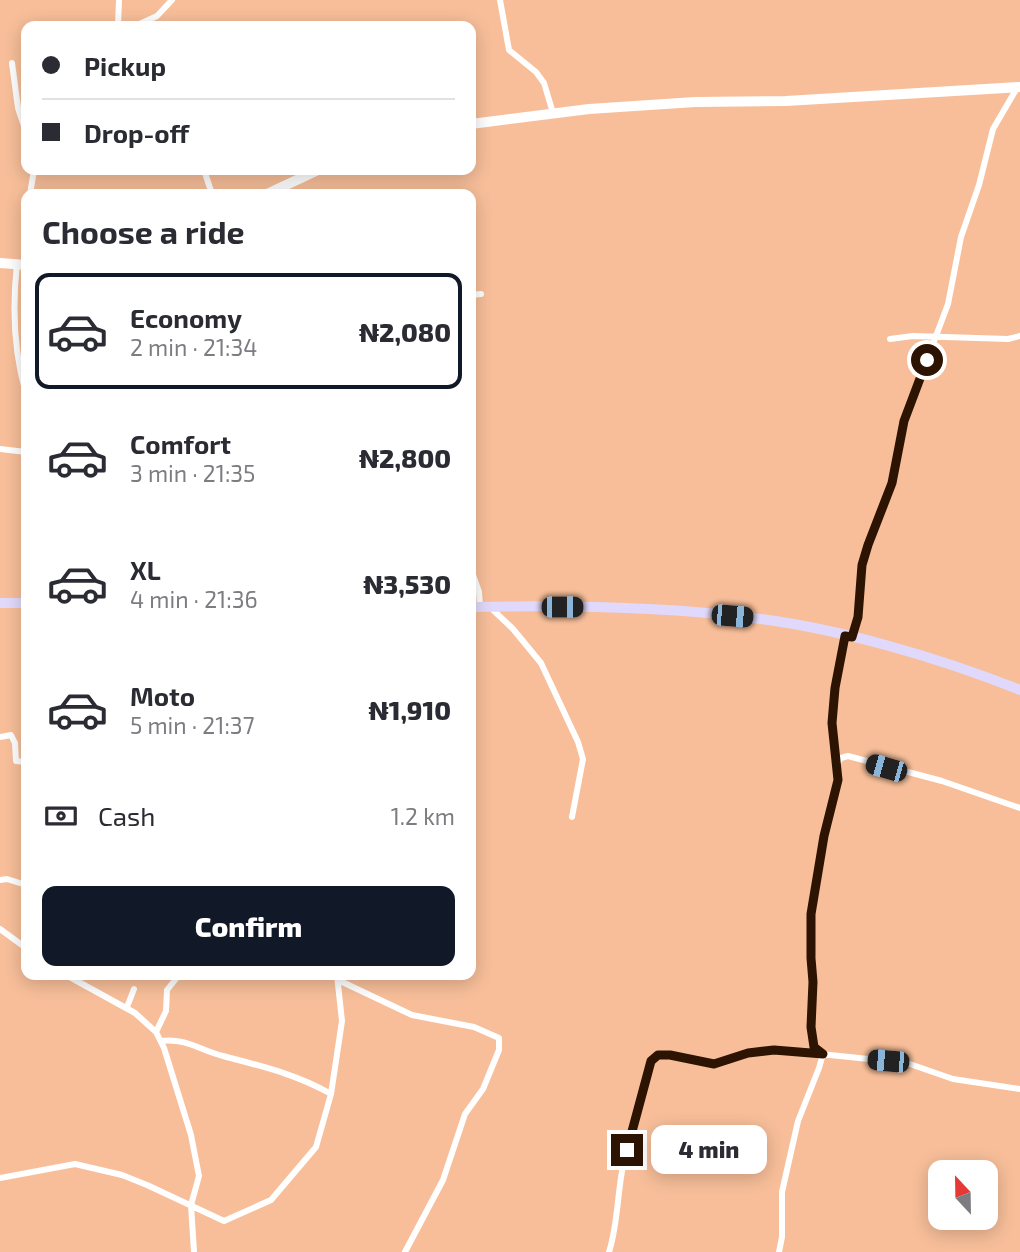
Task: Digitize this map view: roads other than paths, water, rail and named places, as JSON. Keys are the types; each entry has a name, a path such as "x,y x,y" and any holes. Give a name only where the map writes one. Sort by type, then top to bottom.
{"main road":[{"path":"0,603 21,603"},
{"path":"480,607 587,607 755,618 849,636 936,661 1020,690"}],"street":[{"path":"118,21 119,0"},
{"path":"148,21 155,18 172,0"},
{"path":"500,0 509,50 536,72 544,83 553,113"},
{"path":"12,63 21,117"},
{"path":"476,123 553,113 695,102 786,101 1019,87"},
{"path":"823,1054 814,1047 811,1027 811,914 838,780 832,723 835,688 849,636 858,617 862,565 892,483 906,412 948,304 961,237 979,185 993,129 1019,87"},
{"path":"278,189 307,175"},
{"path":"0,262 21,264 14,317 21,372"},
{"path":"476,294 481,294"},
{"path":"890,339 913,335 934,338 1008,339 1020,336"},
{"path":"0,449 21,451"},
{"path":"476,583 480,607 513,629 541,663 578,742 583,759 572,817"},
{"path":"0,737 11,734 15,743 16,761 21,762"},
{"path":"834,743 848,756 942,781 1020,807"},
{"path":"837,764 841,758 848,756"},
{"path":"0,880 7,879 21,883"},
{"path":"0,929 21,944"},
{"path":"76,980 127,1007 145,1021 161,1041 191,1135 200,1176 191,1205 194,1252"},
{"path":"156,1032 166,1011 167,990 175,980"},
{"path":"0,1178 75,1164 122,1175 224,1221 271,1199 316,1147 331,1094 342,1021 338,980"},
{"path":"344,980 412,1015 474,1027 499,1038 499,1050 483,1089 465,1114 443,1180 405,1252"},
{"path":"127,1007 134,989"},
{"path":"161,1041 181,1040 221,1056 285,1072 331,1094"},
{"path":"609,1252 616,1223 623,1168 644,1084 654,1057 662,1053 714,1064 748,1053 774,1050 823,1054 907,1063 953,1079 1020,1089"},
{"path":"779,1252 782,1237 782,1192 797,1121 820,1068 823,1054"}]}
